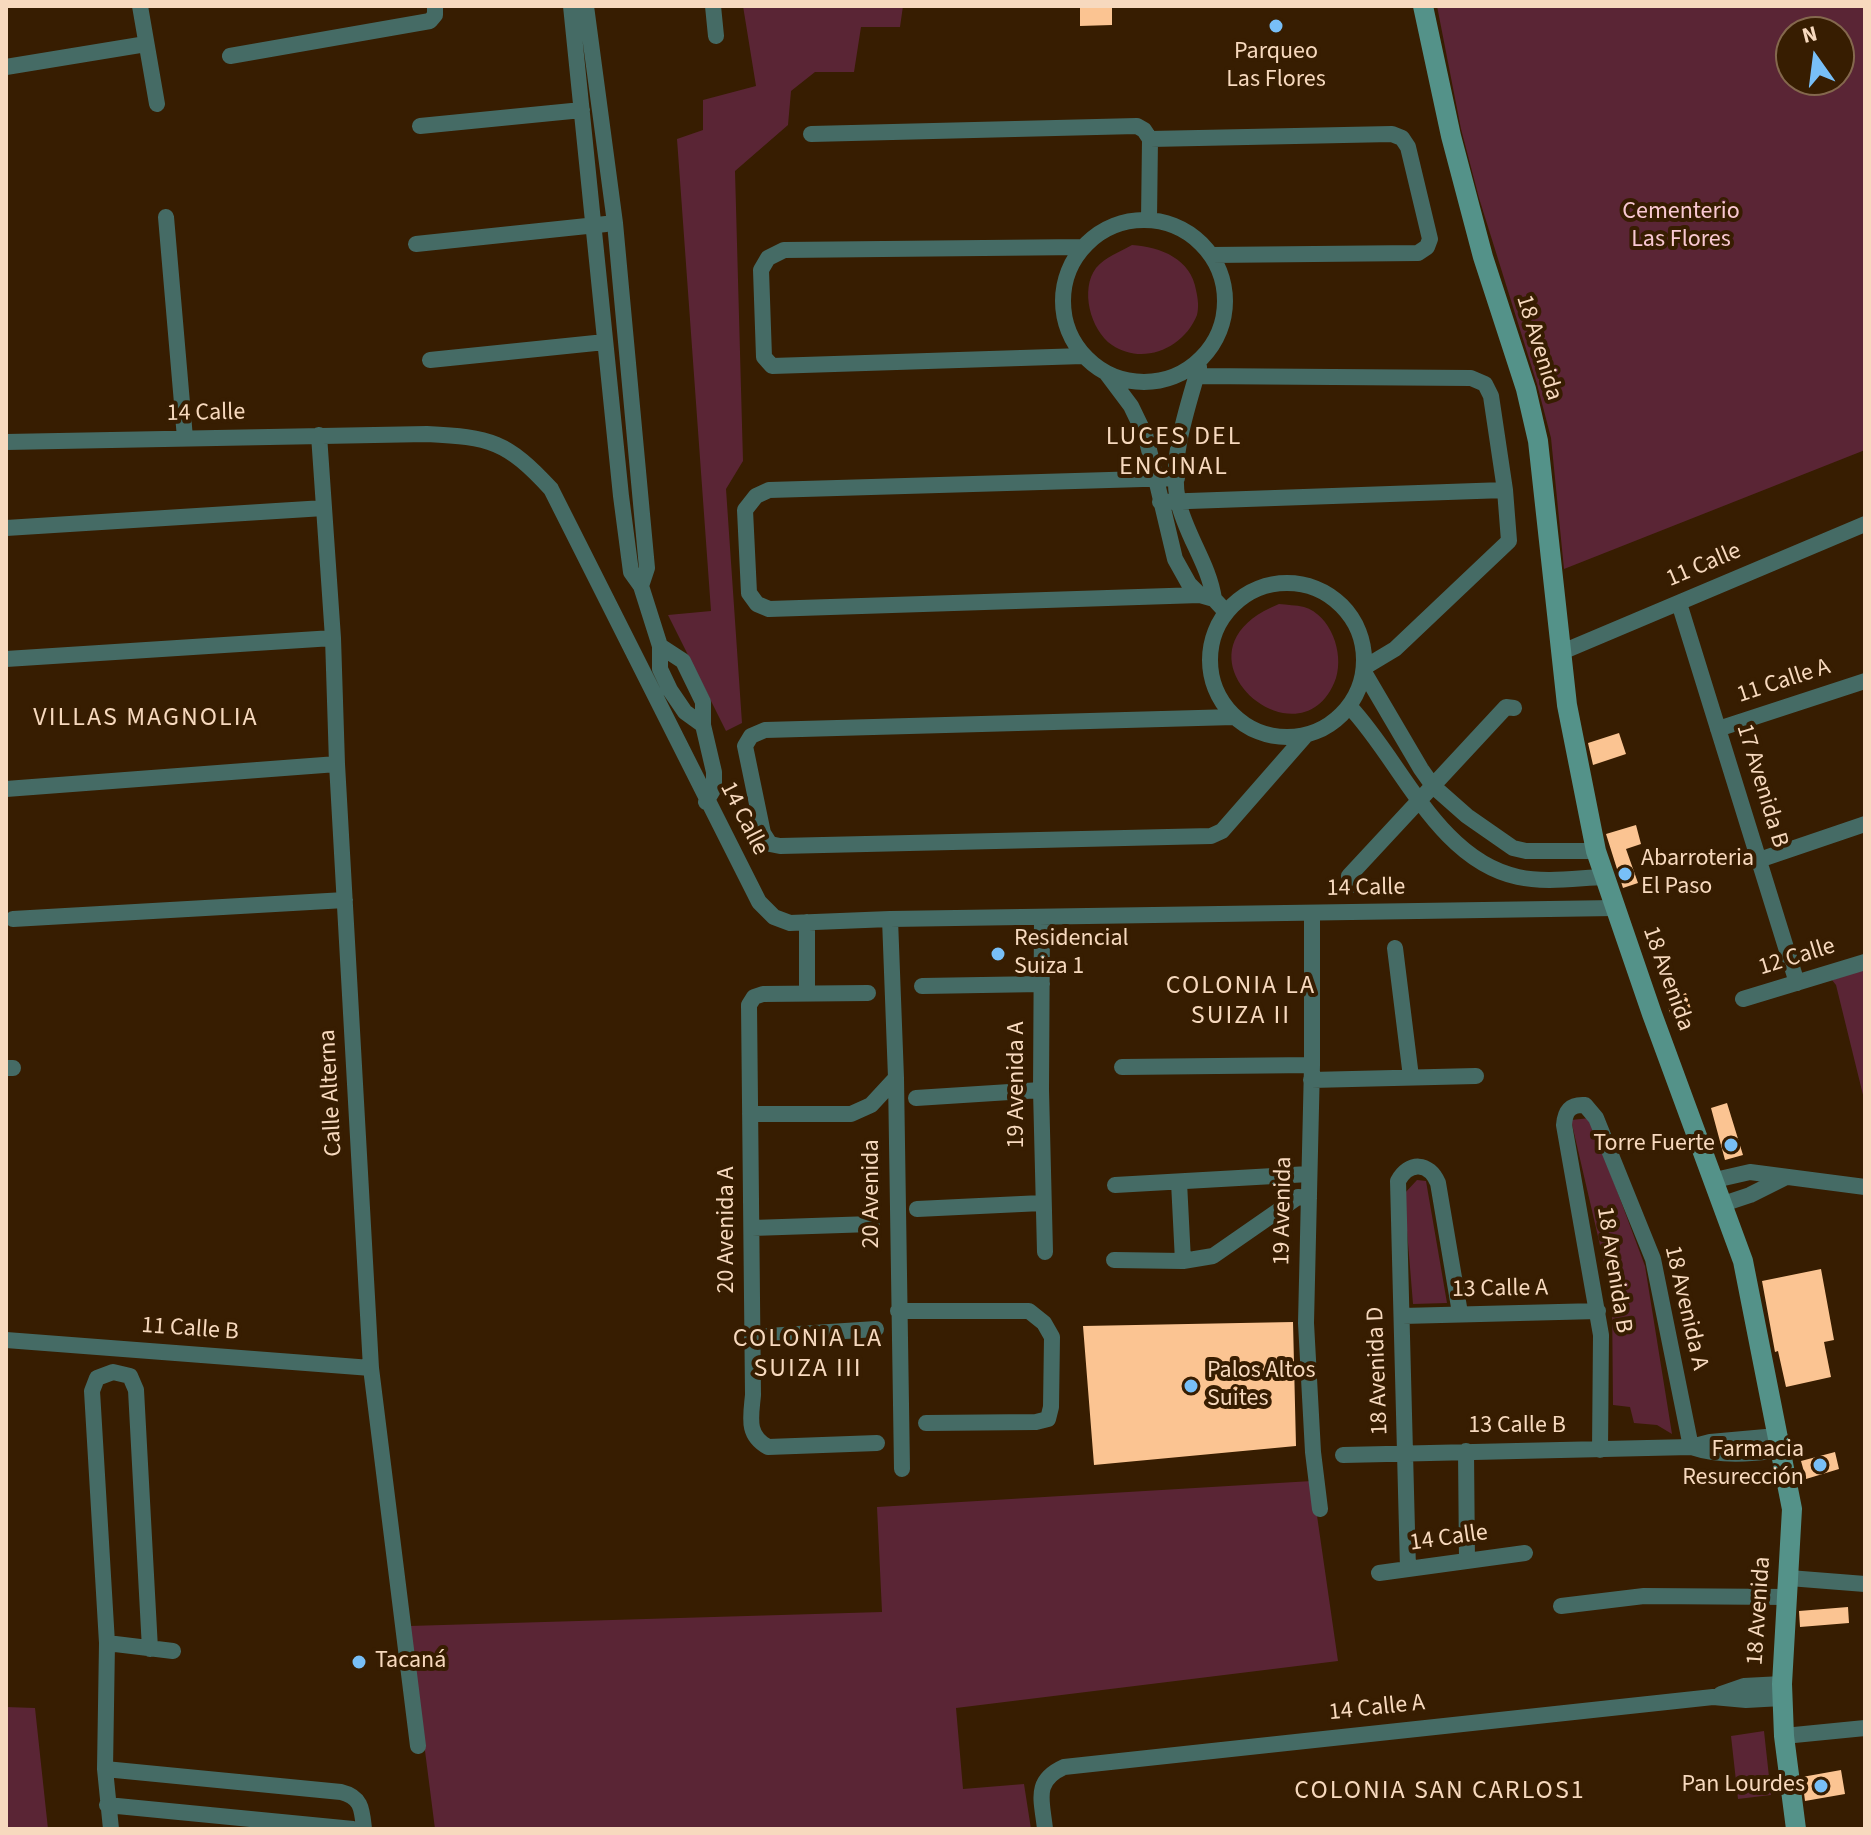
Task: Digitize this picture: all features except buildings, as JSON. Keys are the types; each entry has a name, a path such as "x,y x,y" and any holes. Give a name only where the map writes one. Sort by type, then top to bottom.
{"street":[{"path":"140,6 157,104"},
{"path":"230,56 430,21 435,15 435,6"},
{"path":"571,6 631,572 641,586 660,646 660,669 685,712 703,725"},
{"path":"586,6 615,223 647,568 641,586"},
{"path":"713,6 716,36"},
{"name":"18 Avenida","path":"1423,6 1451,136 1483,257 1526,389 1538,441 1569,718 1596,851 1743,1261 1792,1509 1782,1691 1784,1736 1796,1829"},
{"path":"6,67 146,44"},
{"path":"420,126 582,110"},
{"path":"811,134 1137,126 1150,139 1149,220"},
{"path":"1150,139 1392,134 1402,138 1408,147 1430,239 1427,247 1418,253 1211,255"},
{"path":"166,217 185,438"},
{"path":"1107,374 1131,382 1156,381 1180,374 1201,359 1215,341 1223,320 1226,297 1222,275 1211,255 1194,237 1173,225 1149,220 1124,222 1102,231 1083,247 1067,272 1062,302 1068,331 1083,356 1107,374 1131,406 1146,437 1175,559 1189,584 1226,612"},
{"path":"416,244 615,223"},
{"path":"1083,247 784,250 768,258 761,270 764,357 772,366 1083,356"},
{"path":"430,360 605,342"},
{"path":"1201,359 1187,403 1177,478 1178,500 1194,545 1211,578 1207,597"},
{"path":"1196,376 1471,378 1485,384 1491,396 1509,541 1395,649 1364,669"},
{"name":"14 Calle","path":"6,442 427,434 474,436 501,445 531,468 551,489 759,902 774,917 790,923 1615,908"},
{"name":"Calle Alterna","path":"319,435 333,638 337,764 371,1368 418,1746"},
{"path":"1177,478 769,490 756,496 745,510 749,593 757,604 769,609 1207,597"},
{"path":"1160,502 1505,490"},
{"path":"621,496 640,494"},
{"path":"6,528 324,508"},
{"name":"11 Calle","path":"1562,652 1865,524"},
{"path":"1292,583 1316,588 1337,601 1354,619 1363,642 1364,669 1361,686 1350,707 1328,726 1306,735 1280,737 1256,731 1234,717 1218,694 1210,666 1210,647 1226,612 1244,596 1267,585 1292,583"},
{"name":"17 Avenida B","path":"1679,603 1797,983"},
{"path":"6,659 333,638"},
{"path":"660,646 683,661 703,702 703,725 714,772 714,788 706,802"},
{"path":"1364,669 1433,786 1467,816 1504,844 1526,851 1596,851"},
{"name":"11 Calle A","path":"1718,729 1865,681"},
{"path":"1350,707 1367,725 1417,800 1474,860 1495,871 1522,878 1604,877"},
{"path":"1353,885 1349,876 1417,800 1506,707 1514,708"},
{"path":"1234,717 765,730 751,736 745,746 763,833 770,844 812,845 1211,836 1222,831 1306,735"},
{"path":"6,789 337,764"},
{"path":"1759,860 1865,824"},
{"path":"1522,878 1526,851"},
{"path":"13,919 345,900"},
{"name":"19 Avenida","path":"1312,914 1306,1323 1313,1452 1320,1509"},
{"name":"19 Avenida A","path":"1042,917 1042,1203 1045,1252"},
{"name":"20 Avenida","path":"890,919 896,1078 902,1469"},
{"path":"807,922 807,992 868,993"},
{"path":"1395,948 1411,1077"},
{"name":"12 Calle","path":"1743,999 1865,962"},
{"path":"922,986 1042,984"},
{"name":"20 Avenida A","path":"807,992 763,994 754,997 749,1005 751,1429 758,1441 768,1447 877,1443"},
{"path":"1122,1067 1411,1077 1476,1076"},
{"path":"750,1114 851,1114 871,1105 896,1078"},
{"path":"916,1098 1041,1090"},
{"name":"18 Avenida B","path":"1576,1104 1569,1108 1564,1125 1601,1335 1600,1450"},
{"name":"18 Avenida A","path":"1576,1104 1585,1105 1596,1118 1653,1259 1691,1447"},
{"name":"18 Avenida D","path":"1408,1569 1398,1181 1403,1172 1411,1167 1425,1166 1434,1173 1438,1183 1460,1313"},
{"path":"1715,1180 1750,1172 1865,1187"},
{"path":"1115,1185 1309,1174"},
{"path":"1723,1204 1786,1177"},
{"path":"1179,1182 1183,1261"},
{"path":"1114,1260 1183,1261 1213,1256 1298,1197 1309,1198"},
{"path":"917,1209 1042,1203"},
{"path":"752,1228 872,1224"},
{"path":"898,1311 1029,1311 1044,1323 1052,1337 1051,1407 1048,1419 1036,1422 926,1423"},
{"name":"13 Calle A","path":"1402,1316 1598,1311"},
{"path":"752,1337 876,1329"},
{"name":"11 Calle B","path":"6,1340 371,1368"},
{"path":"111,1829 105,1769 107,1643 92,1391 97,1378 113,1372 130,1376 136,1390 150,1649"},
{"name":"13 Calle B","path":"1343,1455 1691,1447 1710,1454 1746,1454 1779,1443"},
{"path":"1466,1451 1467,1561"},
{"name":"14 Calle","path":"1379,1573 1525,1553"},
{"path":"1561,1606 1644,1596 1865,1584"},
{"path":"107,1643 173,1651"},
{"name":"14 Calle A","path":"1045,1829 1041,1785 1048,1774 1064,1767 1713,1697 1746,1700 1782,1691"},
{"path":"1784,1736 1865,1728"},
{"path":"105,1769 341,1792 352,1795 361,1805 364,1829"},
{"path":"107,1805 353,1829"}],"green space":[{"path":"743,6 903,6 900,27 861,27 854,72 815,72 791,91 788,125 735,171 743,461 726,489 742,723 726,731 668,615 711,611 677,139 703,130 703,100 756,86"},
{"name":"Cementerio Las Flores","path":"1437,6 1865,6 1865,450 1564,569 1551,438 1461,129"},
{"path":"1132,245 1164,252 1181,263 1193,279 1197,297 1197,315 1183,337 1173,345 1149,353 1124,351 1104,338 1093,320 1088,298 1091,277 1096,268"},
{"path":"1279,604 1313,611 1328,626 1337,647 1336,678 1319,704 1296,714 1271,709 1249,695 1235,674 1232,649 1245,625"},
{"path":"1865,969 1865,1103 1836,985 1832,980"},
{"path":"1590,1118 1645,1266 1672,1434 1657,1425 1634,1423 1630,1407 1613,1405 1612,1297 1571,1120"},
{"path":"1417,1180 1426,1181 1447,1303 1413,1304 1404,1194"},
{"path":"1312,1481 1338,1661 956,1708 963,1789 1024,1784 1031,1829 435,1829 409,1626 882,1612 877,1507"},
{"path":"6,1707 35,1708 48,1829 6,1829"},
{"path":"1764,1731 1771,1795 1738,1799 1731,1736"}],"place":[{"name":"Parqueo Las Flores","path":"1276,26"},
{"name":"Abarroteria El Paso","path":"1625,874"},
{"name":"Residencial Suiza 1","path":"998,954"},
{"name":"Torre Fuerte","path":"1731,1145"},
{"name":"Palos Altos Suites","path":"1191,1386"},
{"name":"Farmacia Resurección","path":"1820,1465"},
{"name":"Tacaná","path":"359,1662"},
{"name":"Pan Lourdes","path":"1821,1786"}],"district":[{"name":"LUCES DEL ENCINAL","path":"1174,453"},
{"name":"VILLAS MAGNOLIA","path":"146,719"},
{"name":"COLONIA LA SUIZA II","path":"1241,1002"},
{"name":"COLONIA LA SUIZA III","path":"808,1355"},
{"name":"COLONIA SAN CARLOS1","path":"1440,1792"}]}
